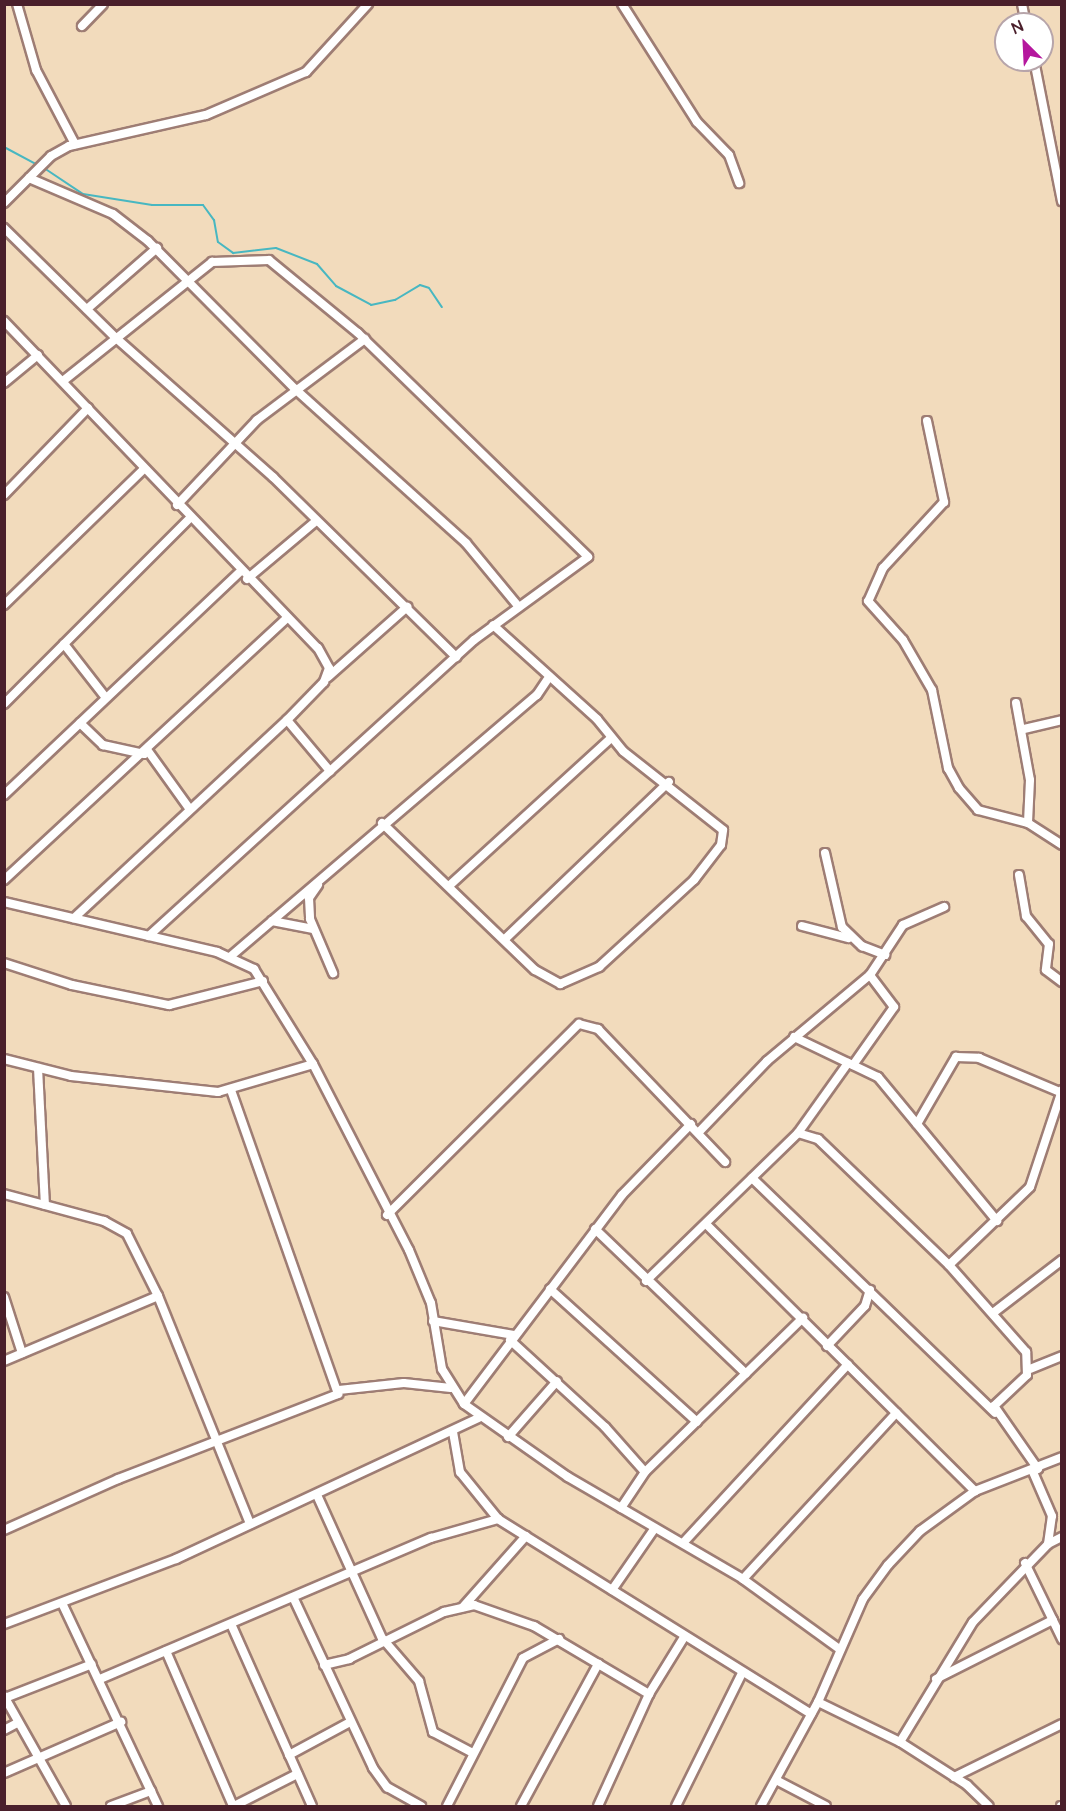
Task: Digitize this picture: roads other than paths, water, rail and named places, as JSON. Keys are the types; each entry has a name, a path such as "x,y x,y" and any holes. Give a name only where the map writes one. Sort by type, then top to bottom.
{"street":[{"path":"17,4 36,70 75,144"},
{"path":"82,26 103,4"},
{"path":"4,203 54,154 75,144 206,116 306,72 368,4"},
{"path":"622,4 697,122 729,155 739,183"},
{"path":"1036,72 1062,201"},
{"path":"29,178 113,214 157,248 295,389 458,535 519,607"},
{"path":"4,228 117,338 234,442 315,522 407,607 456,657"},
{"path":"87,309 157,248"},
{"path":"63,381 189,280 219,260 268,260 365,339 586,553 586,559 493,625 456,657 149,936"},
{"path":"4,321 63,381 143,470 240,572 324,656 328,677"},
{"path":"177,505 234,442 295,389 365,339"},
{"path":"4,383 38,355"},
{"path":"4,495 88,408"},
{"path":"927,421 944,502 883,568 868,601 903,640 932,690 948,768 958,788 978,810 1028,823 1062,845"},
{"path":"4,605 143,470"},
{"path":"4,704 190,518"},
{"path":"247,579 315,522"},
{"path":"4,795 240,572"},
{"path":"74,918 189,808 287,720 328,677 407,607"},
{"path":"4,880 146,752 287,618"},
{"path":"382,823 450,885 543,977 568,982 599,967 694,880 725,834 669,782 610,739 591,713 548,680 493,625"},
{"path":"64,644 106,698"},
{"path":"231,956 382,823 537,695 548,680"},
{"path":"1016,703 1024,729 1030,780 1028,823"},
{"path":"287,720 330,771"},
{"path":"1024,729 1062,720"},
{"path":"80,723 104,745 146,752 189,808"},
{"path":"450,885 610,739"},
{"path":"505,939 669,782"},
{"path":"825,853 833,878 833,907 849,938"},
{"path":"327,872 309,898 313,929 333,973"},
{"path":"1019,875 1026,916 1049,944 1046,970 1062,982"},
{"path":"4,902 231,956 263,981 313,1064 387,1215 423,1280 451,1388 464,1404 479,1418 621,1508 743,1579 838,1648"},
{"path":"699,1132 794,1037 870,975 903,925 944,907"},
{"path":"272,921 313,929"},
{"path":"802,926 849,938 885,955"},
{"path":"4,963 72,985 169,1005 263,981"},
{"path":"646,1281 798,1133 894,1007 870,975"},
{"path":"387,1215 579,1024 598,1029 699,1132 725,1162"},
{"path":"794,1037 878,1077 997,1221"},
{"path":"917,1124 956,1057 979,1058 1061,1091 1030,1187 949,1265"},
{"path":"4,1059 121,1084 231,1090 313,1064"},
{"path":"38,1068 45,1205"},
{"path":"4,1530 216,1440 335,1399 339,1390 231,1090"},
{"path":"464,1404 595,1229 691,1124"},
{"path":"798,1133 818,1140 949,1265 1026,1352 1030,1370"},
{"path":"752,1178 996,1413 1035,1470 1052,1516 1048,1544"},
{"path":"4,1194 119,1227 158,1296 250,1524"},
{"path":"707,1224 975,1491"},
{"path":"595,1229 646,1281 746,1374"},
{"path":"993,1313 1062,1260"},
{"path":"550,1289 697,1422"},
{"path":"827,1346 866,1306 870,1290"},
{"path":"4,1361 158,1296"},
{"path":"4,1297 22,1353"},
{"path":"621,1508 645,1472 803,1318"},
{"path":"433,1321 512,1338 645,1472"},
{"path":"996,1413 999,1398 1030,1370 1062,1356"},
{"path":"683,1543 848,1364"},
{"path":"508,1437 557,1381"},
{"path":"339,1390 405,1383 451,1388"},
{"path":"743,1579 896,1413"},
{"path":"4,1624 62,1603 317,1495 479,1418"},
{"path":"453,1432 460,1472 498,1519 612,1590 683,1639 811,1714"},
{"path":"761,1806 818,1702 838,1648 863,1599 888,1565 920,1531 975,1491 1035,1470 1062,1457"},
{"path":"317,1495 351,1575 382,1638 419,1681 433,1732 473,1753"},
{"path":"100,1679 351,1575 431,1538 498,1519"},
{"path":"612,1590 655,1528"},
{"path":"324,1665 349,1659 382,1638 463,1606 526,1536"},
{"path":"900,1742 933,1680 973,1622 1025,1563 1048,1544 1062,1537"},
{"path":"1025,1563 1062,1639"},
{"path":"294,1599 350,1722 381,1779 421,1806"},
{"path":"62,1603 121,1722 158,1806"},
{"path":"463,1606 493,1609 559,1639 649,1694"},
{"path":"933,1680 1053,1620"},
{"path":"231,1624 312,1806"},
{"path":"447,1806 523,1658 559,1639"},
{"path":"598,1806 649,1694 683,1639"},
{"path":"166,1651 233,1806 297,1774"},
{"path":"66,1806 17,1723 5,1697 92,1664"},
{"path":"521,1806 598,1664"},
{"path":"676,1806 742,1673"},
{"path":"818,1702 900,1742 954,1777 989,1806"},
{"path":"4,1773 121,1722"},
{"path":"289,1755 350,1722"},
{"path":"4,1730 17,1723"},
{"path":"954,1777 1062,1724"},
{"path":"776,1780 826,1806"},
{"path":"111,1806 151,1791"}],"waterway":[{"path":"4,147 39,166"},
{"path":"44,168 83,194 152,205 203,205 214,220 218,242 233,253 276,248 317,264 336,286 371,305 395,300 420,285 429,288 442,307"}]}
